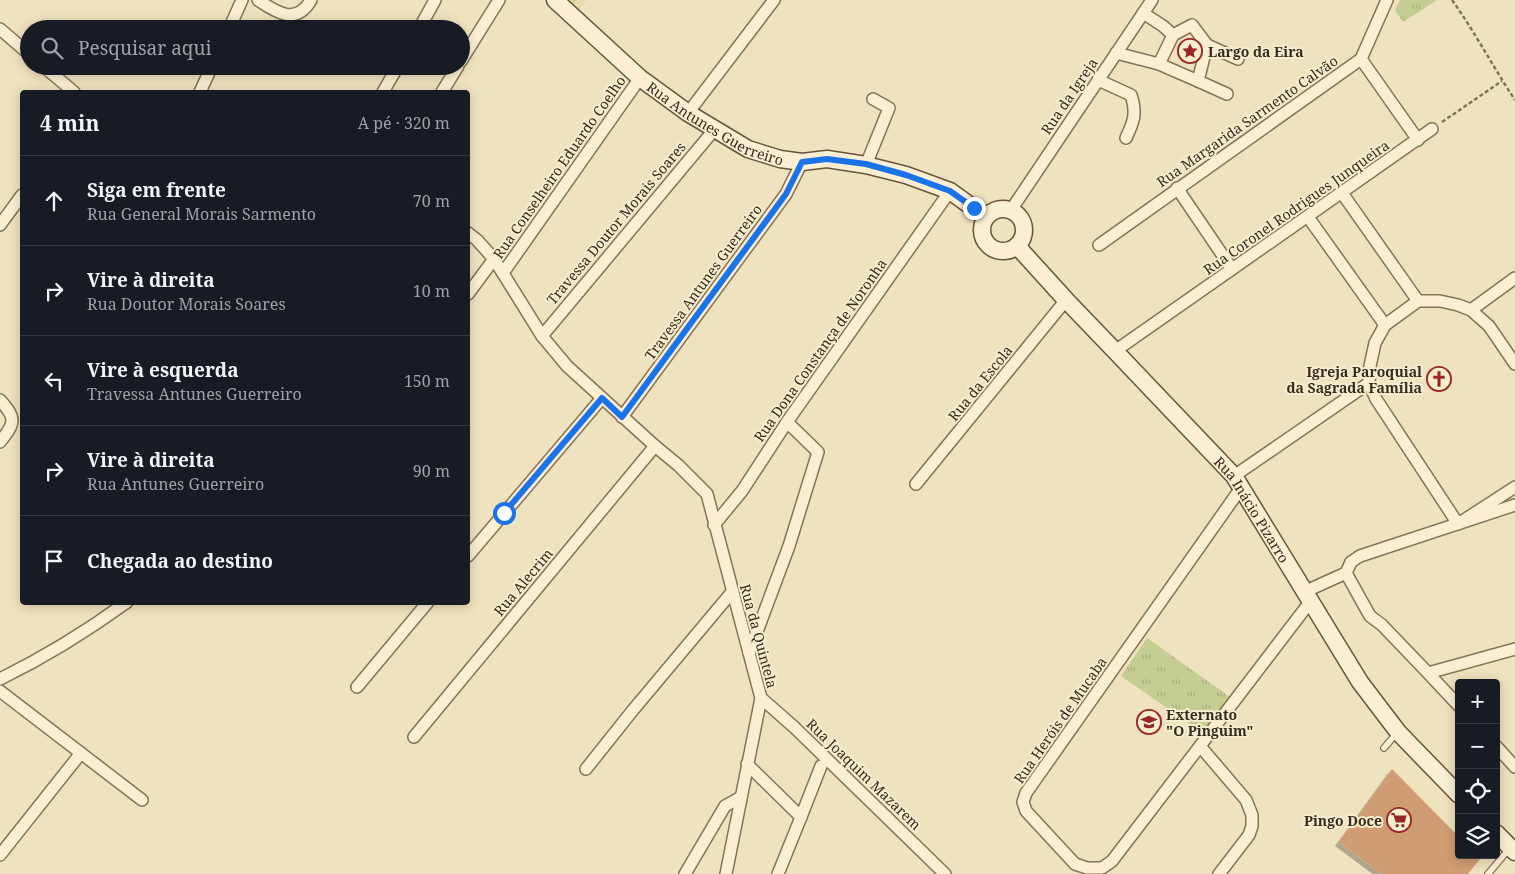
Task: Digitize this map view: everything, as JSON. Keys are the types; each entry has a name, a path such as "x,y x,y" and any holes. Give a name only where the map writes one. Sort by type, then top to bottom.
{"main road":[{"name":"Rua Antunes Guerreiro","path":"555,0 640,78 688,114 748,149 780,159 802,162 827,159 866,164 906,175 950,191 986,217"},
{"path":"998,209 1011,210 1021,217 1024,223 1024,235 1017,246 1000,251 989,245 982,234 983,222 991,212 998,209"},
{"name":"Rua Inácio Pizarro","path":"1017,246 1237,482 1360,682 1398,732 1455,791"},
{"path":"1500,837 1513,850"}],"street":[{"path":"233,20 242,0"},
{"path":"258,0 277,13 288,16 299,13 311,0"},
{"path":"424,20 435,0"},
{"path":"470,47 499,0"},
{"path":"688,114 774,0"},
{"name":"Rua da Igreja","path":"1011,210 1152,0"},
{"path":"1386,0 1362,59 1418,140"},
{"path":"1143,13 1164,26 1173,35"},
{"path":"1159,64 1173,35 1192,25 1207,45 1238,59"},
{"path":"0,29 20,46"},
{"path":"1198,81 1207,45"},
{"path":"1116,53 1159,64 1227,94"},
{"name":"Rua Margarida Sarmento Calvão","path":"1099,245 1362,59"},
{"path":"54,75 72,90"},
{"path":"201,90 208,75"},
{"path":"384,90 393,75"},
{"path":"443,90 452,75"},
{"name":"Rua Conselheiro Eduardo Coelho","path":"503,274 640,78"},
{"path":"1098,80 1132,95 1135,105 1135,117 1126,138"},
{"path":"866,164 889,108 873,99"},
{"name":"Rua Coronel Rodrigues Junqueira","path":"1116,351 1432,129"},
{"name":"Travessa Doutor Morais Soares","path":"542,336 714,130"},
{"name":"Travessa Antunes Guerreiro","path":"622,417 786,194 802,162"},
{"path":"1177,188 1232,269"},
{"name":"Rua Dona Constança de Noronha","path":"714,525 742,491 787,422 950,191"},
{"path":"1342,192 1418,301"},
{"path":"0,225 20,198"},
{"path":"1308,217 1385,325"},
{"name":"Rua da Quintela","path":"470,235 477,240 494,259 542,336 567,366 654,446 678,465 706,494 761,698 726,874"},
{"name":"Rua Conselheiro Eduardo Coelho","path":"470,291 494,259"},
{"path":"1470,310 1515,278"},
{"name":"Rua da Escola","path":"916,484 1066,300"},
{"path":"1458,524 1376,399 1368,383 1376,343 1385,325 1418,301 1440,301 1470,310 1489,326 1515,364"},
{"path":"1237,482 1368,383"},
{"path":"470,554 602,398"},
{"path":"0,400 10,411 12,421 9,430 0,442"},
{"path":"748,653 789,546 818,452 787,422"},
{"name":"Rua Alecrim","path":"414,737 654,446"},
{"name":"Rua Heróis de Mucaba","path":"1200,746 1112,861 1102,868 1087,868 1075,864 1026,811 1023,802 1026,794 1237,482"},
{"path":"1458,524 1515,487"},
{"path":"1219,874 1249,836 1252,826 1252,815 1246,800 1200,746 1307,597 1346,573 1351,562 1360,556 1515,505"},
{"path":"1346,573 1370,616 1382,625 1455,702"},
{"path":"586,769 732,592"},
{"path":"0,679 32,664 105,619 123,605"},
{"path":"357,687 425,605"},
{"path":"1428,673 1515,649"},
{"path":"0,691 142,800"},
{"name":"Rua Joaquim Mazarem","path":"761,698 794,727 945,874"},
{"path":"1500,750 1515,767"},
{"path":"0,855 81,753"},
{"path":"747,764 801,816"},
{"path":"778,874 821,766"},
{"path":"685,874 725,806 741,797"}],"lane":[{"path":"1384,748 1398,732"},
{"path":"1488,874 1513,850"}],"path":[{"path":"1452,0 1474,31 1515,100"},
{"path":"1432,129 1502,81"}],"shaded area":[{"path":"566,0 586,0 577,11"}],"green space":[{"path":"1400,0 1437,0 1403,22 1395,10"},
{"path":"1147,638 1230,697 1203,733 1121,676"}],"building":[{"name":"Pingo Doce","path":"1392,769 1455,833 1455,859 1480,859 1468,874 1382,874 1339,842"}],"place":[{"name":"Largo da Eira","path":"1190,51"},
{"name":"Igreja Paroquial da Sagrada Família","path":"1439,379"},
{"name":"Externato \"O Pinguim\"","path":"1149,722"},
{"name":"Pingo Doce","path":"1399,820"}],"route":[{"path":"504,513 602,398 622,417 786,194 802,162 827,159 866,164 906,175 950,191 974,208"}]}
